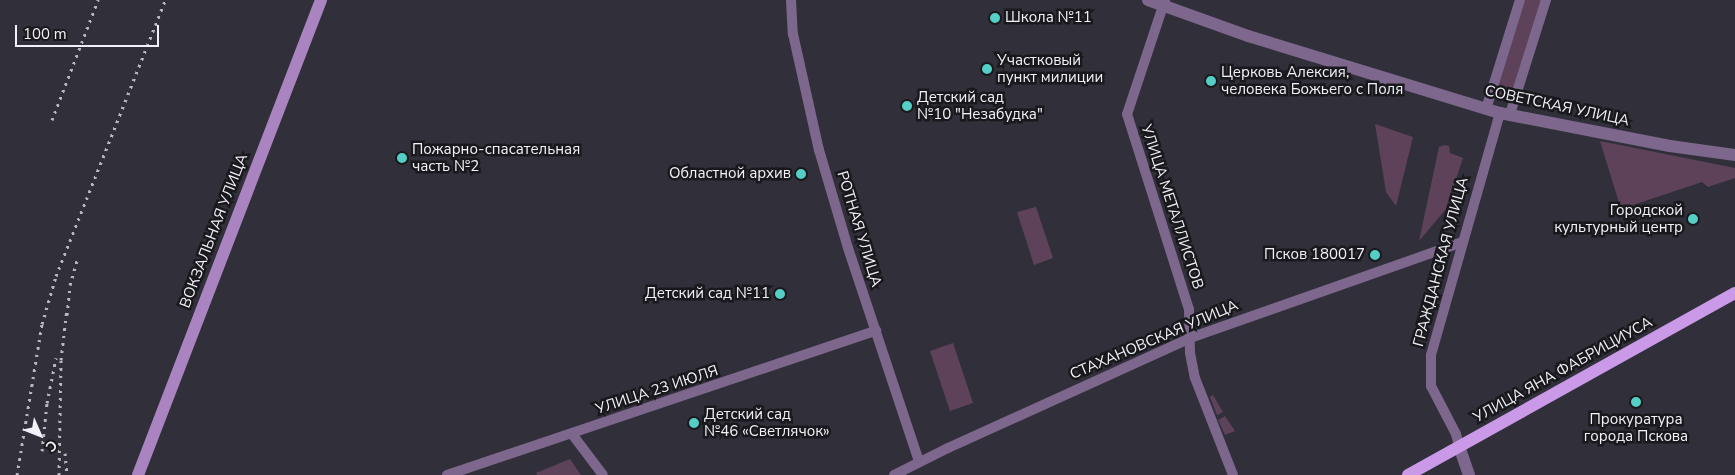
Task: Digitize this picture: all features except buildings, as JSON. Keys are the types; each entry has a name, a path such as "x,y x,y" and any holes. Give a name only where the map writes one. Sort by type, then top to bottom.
{"main road":[{"name":"ВОКЗАЛЬНАЯ УЛИЦА","path":"138,475 321,0"},
{"name":"УЛИЦА ЯНА ФАБРИЦИУСА","path":"1408,475 1735,293"}],"street":[{"name":"РОТНАЯ УЛИЦА","path":"791,0 796,51 818,150 919,461"},
{"name":"СОВЕТСКАЯ УЛИЦА","path":"1148,0 1164,3 1248,36 1486,109 1670,146 1735,155"},
{"path":"1486,109 1520,0"},
{"name":"ГРАЖДАНСКАЯ УЛИЦА","path":"1469,475 1456,434 1431,386 1431,355 1462,242 1505,113 1546,0"},
{"name":"УЛИЦА МЕТАЛЛИСТОВ","path":"1164,3 1127,114 1190,309 1190,338 1195,378 1233,475"},
{"name":"СТАХАНОВСКАЯ УЛИЦА","path":"894,475 919,461 1190,338 1462,242"},
{"name":"УЛИЦА 23 ИЮЛЯ","path":"447,475 876,332"},
{"path":"572,434 604,475"}],"shaded area":[{"path":"1525,0 1542,0 1510,100 1495,95"},
{"path":"1375,124 1413,137 1396,206 1386,192"},
{"path":"1600,141 1735,168 1735,178 1708,187 1702,182 1621,209"},
{"path":"1449,146 1450,153 1463,158 1446,209 1419,241 1439,147"},
{"path":"1036,207 1053,258 1034,265 1017,212"},
{"path":"953,343 973,403 950,411 930,351"},
{"path":"1213,395 1223,412 1217,415 1210,397"},
{"path":"1225,416 1235,431 1225,435 1218,420"},
{"path":"570,459 581,475 537,475 536,473"}],"railway":[{"path":"52,120 98,0"},
{"path":"17,475 42,324 56,276 165,0"},
{"path":"67,315 70,285 77,260"},
{"path":"59,475 61,360 67,308"},
{"path":"42,451 47,403 56,358"},
{"path":"65,453 67,475"}],"place":[{"name":"Школа №11","path":"995,18"},
{"name":"Участковый пункт милиции","path":"987,69"},
{"name":"Церковь Алексия, человека Божьего с Поля","path":"1211,81"},
{"name":"Детский сад №10 \"Незабудка\"","path":"907,106"},
{"name":"Пожарно-спасательная часть №2","path":"402,158"},
{"name":"Областной архив","path":"801,174"},
{"name":"Городской культурный центр","path":"1693,219"},
{"name":"Псков 180017","path":"1375,255"},
{"name":"Детский сад №11","path":"780,294"},
{"name":"Прокуратура города Пскова","path":"1636,402"},
{"name":"Детский сад №46 «Светлячок»","path":"694,423"}]}
